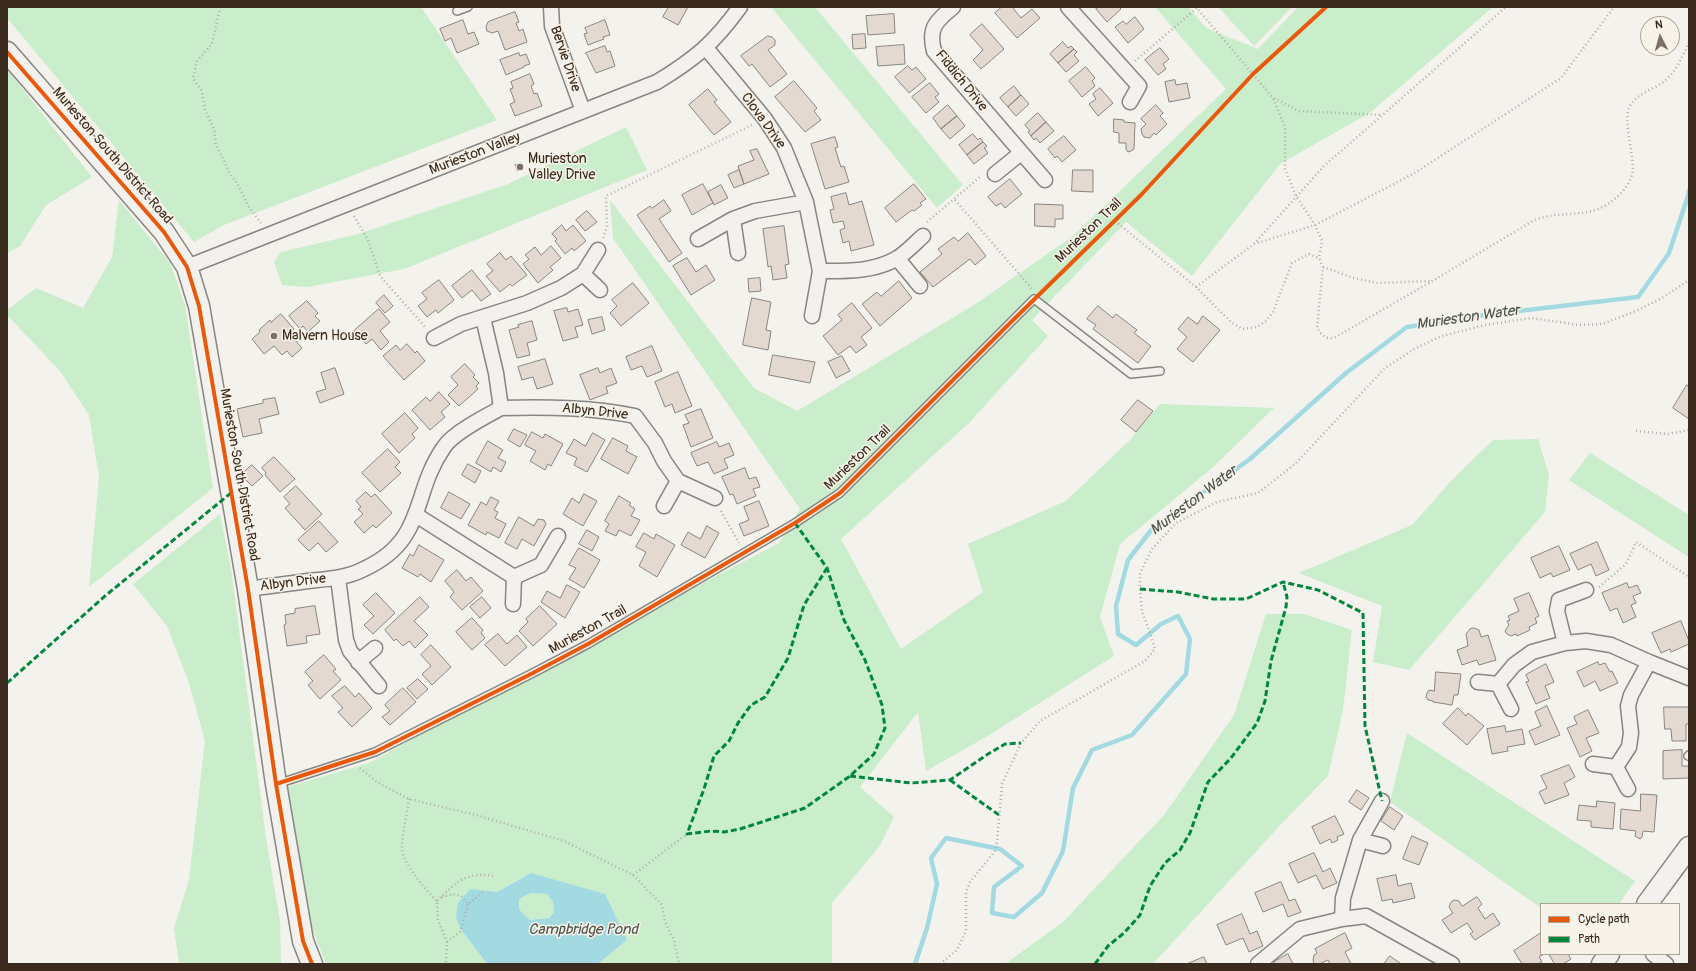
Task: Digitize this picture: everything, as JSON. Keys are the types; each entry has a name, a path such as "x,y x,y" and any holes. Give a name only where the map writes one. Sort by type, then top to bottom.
{"street":[{"name":"Bervie Drive","path":"551,7 552,26 583,111"},
{"name":"Murieston Valley","path":"187,267 657,82 684,66 706,48 726,27 740,7"},
{"name":"Fiddich Drive","path":"953,7 942,16 932,29 934,51 1045,180"},
{"path":"1068,7 1139,86 1130,102"},
{"name":"Clova Drive","path":"706,48 766,119 784,148 806,202 820,271 812,316"},
{"name":"Murieston South District Road","path":"7,52 164,232 187,267 199,306 248,589 276,784 303,941 312,964"},
{"path":"995,174 1021,153"},
{"path":"698,239 733,218 806,202"},
{"path":"733,218 738,253"},
{"path":"820,271 872,269 897,258 923,236"},
{"path":"434,338 461,324 527,303 561,288 584,274 598,250"},
{"path":"897,258 920,286"},
{"path":"584,274 600,290"},
{"path":"483,318 496,373 501,408"},
{"name":"Albyn Drive","path":"248,589 338,578 364,570 388,556 403,540 416,514 430,470 445,445 474,422 501,408 536,407 605,410 635,416 655,443 664,461 678,481"},
{"path":"664,506 678,481 715,498"},
{"path":"416,514 514,577"},
{"path":"514,577 541,565 558,536"},
{"path":"513,604 514,577"},
{"name":"Albyn Drive","path":"338,578 346,640 350,651 379,686"},
{"path":"1565,643 1557,611 1559,600 1586,590"},
{"path":"1498,684 1514,664 1532,652 1565,643 1586,641 1611,645 1689,678"},
{"path":"358,662 375,648"},
{"path":"1616,767 1629,747 1631,733 1628,706 1631,695 1649,662"},
{"path":"1478,682 1498,684"},
{"path":"1498,684 1511,709"},
{"path":"1593,764 1616,767"},
{"path":"1616,767 1628,789"},
{"path":"1342,919 1343,898 1360,840 1382,801"},
{"path":"1360,840 1382,846"},
{"path":"1647,903 1689,847"},
{"path":"1258,964 1300,929 1342,919 1366,916 1452,964"},
{"path":"1602,964 1608,955"},
{"path":"1654,955 1666,964"}],"lane":[{"path":"457,11 468,7"},
{"path":"1036,297 1131,374 1160,371"},
{"name":"Murieston Trail","path":"276,784 351,760 382,748 568,655 743,553 840,493 1036,297"}],"path":[{"path":"220,7 212,44 197,61 193,78 202,91 205,110 214,129 216,146 228,171 269,234"},
{"path":"1196,287 1254,244 1324,166 1506,7"},
{"path":"1254,244 1315,225 1413,174 1561,78 1614,7"},
{"path":"1125,70 1196,8 1273,98 1285,126 1285,169 1296,196 1315,225 1322,241 1319,258 1323,267 1317,328 1321,335 1328,338 1334,338 1539,218 1571,215 1591,211 1605,206 1617,197 1628,185 1633,171 1632,150 1627,120 1629,107 1644,92 1663,82 1677,68 1689,42"},
{"path":"1248,80 1259,69"},
{"path":"1273,98 1299,111 1382,115"},
{"path":"598,250 607,227 606,196 766,119"},
{"path":"923,236 924,225 988,171 995,174"},
{"path":"955,200 1036,297"},
{"path":"347,204 368,240 380,276 434,338"},
{"path":"1115,221 1196,287 1232,323 1243,329 1257,326 1266,321 1273,312 1292,263 1308,254 1319,258"},
{"path":"1323,267 1354,278 1377,283 1434,280"},
{"path":"940,964 957,950 966,931 966,893 970,882 995,851 999,827 1002,784 1021,743 1040,722 1145,661 1155,649 1142,612 1140,573 1152,549 1176,523 1217,502 1258,493 1295,464 1385,368 1416,348 1442,336 1485,325 1531,318 1579,325 1602,324 1636,311 1662,298 1689,280"},
{"path":"1636,432 1668,434 1689,430"},
{"path":"715,498 743,553"},
{"path":"1586,590 1595,595 1599,586 1626,564 1636,542 1689,577"},
{"path":"351,760 377,782 409,799 476,815 564,841 633,875 662,905 665,922 674,940 679,964"},
{"path":"409,799 402,850 415,875 426,891 437,901 438,920 447,942 446,964"},
{"path":"633,875 687,834"},
{"path":"437,901 450,888 464,878 481,874 493,876"},
{"path":"447,942 460,932 468,904 484,892"},
{"path":"437,901 444,896 453,894 461,896 468,904"}],"green space":[{"path":"7,7 421,7 497,120 224,225 194,242 7,18"},
{"path":"771,7 815,7 963,185 937,208"},
{"path":"1155,7 1188,7 1206,28 1258,49 1298,7 1493,7 1371,112 1280,164 1192,276 1126,222 1032,320 1048,336 969,423 841,539 901,649 983,592 968,544 1066,501 1129,441 1160,404 1274,408 1212,468 1120,544 1100,617 1114,656 986,737 926,771 918,712 860,787 894,817 879,847 832,903 832,964 598,964 627,940 531,873 497,892 485,891 462,931 487,964 326,964 308,918 283,788 369,763 547,665 779,543 800,509 613,238 610,200 754,388 797,411 974,305 1073,236 1226,89"},
{"path":"1218,7 1292,7 1254,46"},
{"path":"7,69 92,177 46,205 20,246 7,253"},
{"path":"626,127 647,170 404,269 307,287 282,285 274,262 281,252 358,234 508,184"},
{"path":"119,200 170,263 185,305 213,488 89,587 99,477 89,415 60,371 7,315 7,310 36,288 83,308 112,257"},
{"path":"1538,439 1549,475 1545,512 1409,670 1373,662 1382,606 1299,573 1412,525 1452,480 1493,440"},
{"path":"1590,453 1689,515 1689,557 1569,480"},
{"path":"220,514 231,568 266,838 280,921 281,964 179,964 174,928 189,880 205,741 189,683 167,626 133,584"},
{"path":"1266,614 1304,614 1352,630 1343,710 1328,776 1284,821 1153,964 1005,964 1063,922 1164,815 1234,715"},
{"path":"1407,733 1635,881 1620,903 1540,903 1540,907 1390,802"},
{"path":"531,893 547,894 554,902 554,912 548,918 530,920 519,909 519,899"}],"water":[{"name":"Campbridge Pond","path":"531,873 605,894 627,940 598,964 487,964 462,931 456,918 458,903 470,889 497,892","holes":["531,893 547,894 553,902 554,912 549,918 530,920 519,909 519,899"]}],"building":[{"path":"669,7 688,7 678,25 663,17"},
{"path":"1002,7 1012,7 1021,18 1032,9 1040,18 1017,38 995,13"},
{"path":"1099,7 1119,7 1121,9 1107,22 1096,9"},
{"path":"515,12 519,22 516,23 519,31 523,29 527,42 505,50 498,31 492,33 487,31 486,27 488,22"},
{"path":"894,14 895,33 868,35 866,16"},
{"path":"1135,17 1144,29 1128,43 1115,27 1123,21 1126,24"},
{"path":"463,20 468,34 474,32 479,44 457,53 451,38 445,41 440,29"},
{"path":"605,20 610,35 588,45 584,34 587,33 585,28"},
{"path":"982,24 1004,49 981,69 973,60 983,50 970,35"},
{"path":"865,34 866,48 853,49 852,35"},
{"path":"768,36 775,40 775,45 768,50 787,74 770,87 752,64 749,66 741,56"},
{"path":"1063,42 1068,48 1071,46 1074,49 1058,63 1050,54"},
{"path":"904,45 905,64 878,66 876,47"},
{"path":"605,46 607,52 610,51 615,66 596,73 586,53"},
{"path":"1160,48 1169,59 1163,64 1166,69 1158,75 1145,60"},
{"path":"1074,49 1077,52 1074,55 1079,61 1066,72 1058,63"},
{"path":"519,53 520,56 526,54 530,64 506,75 500,60"},
{"path":"908,66 912,70 916,67 926,79 909,93 895,77"},
{"path":"1086,67 1095,78 1092,81 1095,86 1082,97 1069,81"},
{"path":"530,74 534,84 531,86 534,94 537,93 542,106 515,116 510,104 515,102 510,89 513,88 511,82"},
{"path":"1175,80 1176,85 1187,83 1190,98 1169,102 1165,82"},
{"path":"794,81 817,108 814,111 821,120 805,132 775,97"},
{"path":"930,83 939,94 935,97 939,102 926,113 912,97"},
{"path":"1014,86 1021,95 1008,107 1000,98"},
{"path":"1100,88 1113,103 1098,116 1089,104 1096,99 1093,94"},
{"path":"708,89 717,100 714,102 731,122 714,135 689,105"},
{"path":"1021,95 1029,104 1016,116 1008,107"},
{"path":"948,105 957,116 941,129 933,118"},
{"path":"1156,105 1163,113 1160,116 1167,124 1156,135 1154,133 1150,138 1144,137 1141,129 1146,124 1141,119"},
{"path":"1038,113 1046,122 1031,136 1028,132 1030,131 1025,125"},
{"path":"957,116 965,126 950,139 941,129"},
{"path":"1114,119 1135,123 1134,149 1131,151 1128,152 1126,149 1126,143 1119,143 1119,133 1114,132"},
{"path":"1046,122 1054,131 1040,143 1036,138 1034,140 1031,136"},
{"path":"973,134 978,140 980,138 983,142 967,155 959,145"},
{"path":"1064,136 1076,150 1062,162 1057,156 1055,158 1048,149"},
{"path":"835,137 838,147 835,148 841,167 844,166 849,182 825,189 811,144"},
{"path":"983,142 987,146 984,148 988,153 974,164 967,155"},
{"path":"757,149 769,174 744,184 738,166 754,160 750,151"},
{"name":"Murieston Valley Drive","path":"522,163 524,169 517,171 515,165"},
{"path":"739,170 744,184 734,188 728,175"},
{"path":"1073,170 1093,170 1093,192 1072,191"},
{"path":"1010,179 1022,194 1005,208 1001,203 996,206 988,197"},
{"path":"703,184 713,203 692,215 682,195"},
{"path":"914,184 926,199 920,203 922,205 914,211 912,210 896,222 885,208"},
{"path":"721,185 728,198 714,205 708,192"},
{"path":"846,193 849,205 862,201 874,245 851,251 849,241 843,243 840,230 845,228 843,221 833,223 830,210 834,209 831,197"},
{"path":"664,200 671,211 659,219 682,253 669,262 637,215 650,206 652,208"},
{"path":"1035,204 1063,205 1063,219 1055,219 1055,227 1035,226"},
{"path":"587,211 597,222 585,231 576,220"},
{"path":"562,225 566,231 573,225 586,241 574,251 572,248 565,254 555,241 557,239 552,234"},
{"path":"784,226 789,264 785,265 787,278 773,280 771,266 768,267 763,229"},
{"path":"968,233 986,256 975,265 970,259 933,287 920,272 942,254 938,249 954,237 958,241"},
{"path":"551,246 561,258 550,267 553,270 538,283 523,264 529,259 525,255 535,247 541,255"},
{"path":"500,253 506,260 511,256 527,275 512,286 510,284 500,292 486,276 493,271 487,264"},
{"path":"687,258 696,272 706,265 715,280 691,295 673,266"},
{"path":"472,270 491,294 481,301 472,290 462,298 452,286"},
{"path":"760,278 761,291 749,292 748,279"},
{"path":"439,280 454,300 438,313 436,310 427,317 418,306 427,299 422,293"},
{"path":"899,281 912,298 880,326 862,304 877,292 881,296"},
{"path":"633,283 649,303 621,326 610,313 617,306 612,300"},
{"path":"384,295 393,306 385,313 376,303"},
{"path":"752,298 771,302 766,330 771,331 768,350 743,345"},
{"path":"307,301 318,313 315,316 320,321 308,332 303,326 300,329 289,316"},
{"path":"852,303 872,328 861,337 867,345 856,353 850,346 838,355 823,336 842,320 838,315"},
{"path":"1098,306 1113,318 1116,314 1137,330 1134,333 1151,346 1138,363 1093,329 1096,325 1087,319"},
{"path":"567,308 568,312 578,309 583,325 575,327 578,337 563,341 554,311"},
{"path":"379,309 390,322 380,331 389,342 381,350 372,339 366,344 354,331"},
{"name":"Malvern House","path":"281,314 294,329 289,333 302,348 292,357 287,351 282,355 274,346 264,354 252,339 270,320 271,322"},
{"path":"1203,316 1220,330 1193,362 1177,349 1187,337 1178,329 1188,317 1197,324"},
{"path":"602,317 605,330 592,334 588,320"},
{"path":"532,321 537,340 527,343 530,355 517,358 509,330 519,327 518,325"},
{"path":"407,344 415,353 417,351 425,361 404,380 383,356 396,345 400,350"},
{"path":"652,346 662,371 647,377 642,366 631,370 626,357"},
{"path":"773,355 815,362 810,383 769,375"},
{"path":"842,356 850,371 836,378 828,362"},
{"path":"545,359 553,384 537,389 533,377 522,380 518,367"},
{"path":"465,364 475,375 473,377 479,383 476,386 478,389 459,406 448,395 458,385 451,377"},
{"path":"335,368 344,394 320,403 316,392 326,389 321,373"},
{"path":"598,368 600,373 611,368 617,383 606,387 608,393 590,400 580,375"},
{"path":"678,372 692,406 675,413 672,404 665,407 655,382"},
{"path":"1687,385 1689,387 1689,419 1673,408"},
{"path":"439,392 450,404 441,412 445,417 430,430 412,410 426,397 430,401"},
{"path":"275,398 279,414 259,419 262,433 243,437 237,409 263,403 263,400"},
{"path":"1138,400 1153,411 1136,432 1121,420"},
{"path":"701,409 713,438 691,447 683,425 689,423 685,415"},
{"path":"405,413 418,428 412,434 415,438 399,453 382,434"},
{"path":"514,429 527,435 520,447 508,440"},
{"path":"532,432 543,438 545,434 563,444 551,466 548,464 545,470 530,461 536,451 525,445"},
{"path":"593,433 605,440 587,472 574,465 577,458 566,453 574,439 585,446"},
{"path":"613,438 628,446 626,451 637,457 628,474 601,459"},
{"path":"488,441 503,450 498,458 506,462 501,472 493,467 491,472 476,463"},
{"path":"717,442 719,447 729,443 734,455 724,459 728,468 714,474 708,462 697,466 691,453"},
{"path":"388,449 400,462 395,467 401,473 380,492 362,473"},
{"path":"274,457 295,479 280,492 265,475 266,473 262,468"},
{"path":"468,464 481,471 475,483 462,475"},
{"path":"252,465 263,476 252,486 241,475"},
{"path":"745,468 749,479 756,477 760,487 753,489 756,496 737,504 733,494 730,495 722,477"},
{"path":"296,486 322,514 305,530 285,508 290,504 284,497"},
{"path":"366,492 371,497 375,494 392,513 376,528 373,525 364,533 354,522 363,514 358,509 361,507 356,501"},
{"path":"449,492 470,504 461,519 441,508"},
{"path":"584,494 597,501 583,526 563,514 572,498 579,503"},
{"path":"619,496 631,503 629,505 635,509 631,516 640,520 631,536 619,530 616,536 605,531 609,524 605,521"},
{"path":"491,497 499,501 494,510 498,512 495,518 506,524 499,538 487,532 486,535 468,525 481,502 486,505"},
{"path":"759,501 769,526 744,536 739,524 749,520 744,507"},
{"path":"519,517 534,526 538,519 544,520 546,524 534,546 522,539 517,549 505,543"},
{"path":"319,521 338,542 326,552 318,543 309,551 298,540"},
{"path":"707,526 719,533 705,558 681,545 688,532 700,539"},
{"path":"587,530 599,537 592,551 579,544"},
{"path":"644,533 654,539 656,534 675,545 657,577 639,566 646,552 636,547"},
{"path":"1597,542 1609,570 1596,576 1591,564 1578,570 1570,554"},
{"path":"419,545 444,560 431,582 420,574 418,577 402,568 410,554 413,556"},
{"path":"1559,546 1570,570 1553,577 1551,573 1540,578 1531,558"},
{"path":"579,548 600,560 584,588 569,579 576,568 569,565"},
{"path":"457,570 466,581 471,577 483,591 462,610 450,597 454,592 445,581"},
{"path":"1627,583 1629,588 1637,585 1641,593 1633,596 1636,603 1631,605 1636,617 1623,623 1617,608 1610,611 1602,593"},
{"path":"567,585 580,592 565,618 541,602 547,591 560,598"},
{"path":"376,593 395,613 373,634 364,625 374,616 363,605"},
{"path":"1529,593 1539,616 1535,618 1537,623 1529,627 1530,630 1517,636 1516,634 1511,636 1505,631 1509,625 1507,621 1510,620 1508,616 1519,611 1514,599"},
{"path":"420,597 429,607 414,621 428,635 415,648 409,641 403,646 396,639 394,641 385,630"},
{"path":"482,597 491,608 480,618 470,607"},
{"path":"315,606 320,634 306,636 307,643 287,646 284,625 286,624 285,615 295,613 295,609"},
{"path":"540,606 557,624 533,646 519,631 528,622 526,619"},
{"path":"472,618 483,630 481,633 485,638 472,650 456,632"},
{"path":"1681,621 1689,644 1671,652 1670,649 1661,653 1652,633"},
{"path":"1474,628 1479,630 1481,637 1488,635 1496,660 1479,665 1477,660 1462,665 1457,650 1468,646 1466,634 1470,629"},
{"path":"498,634 507,644 517,635 527,647 505,666 485,645"},
{"path":"431,645 451,667 432,685 422,674 431,666 421,655"},
{"path":"324,655 336,669 333,671 341,680 320,699 308,685 313,681 305,672"},
{"path":"1598,662 1599,665 1605,663 1610,672 1612,671 1618,683 1600,691 1595,681 1584,687 1577,672"},
{"path":"1546,664 1554,682 1545,686 1550,698 1536,704 1526,682 1529,681 1526,675"},
{"path":"1436,672 1461,674 1458,695 1454,695 1452,705 1433,702 1428,700 1426,697 1429,690 1434,691"},
{"path":"418,679 428,689 417,699 407,688"},
{"path":"345,686 355,697 359,693 372,708 352,727 338,712 343,708 332,696"},
{"path":"403,688 416,702 390,725 382,717 390,711 385,705"},
{"path":"1547,706 1560,735 1535,745 1529,731 1541,726 1535,712"},
{"path":"1664,707 1689,707 1689,724 1686,724 1686,741 1672,741 1671,729 1665,729"},
{"path":"1458,708 1466,716 1468,713 1484,726 1467,745 1443,724"},
{"path":"1588,710 1599,733 1586,738 1592,751 1580,757 1567,728 1577,724 1574,717"},
{"path":"1505,726 1506,732 1522,729 1525,744 1507,747 1508,751 1492,754 1487,729"},
{"path":"1682,750 1682,766 1689,766 1689,778 1663,779 1663,751"},
{"path":"1569,765 1575,777 1564,783 1569,795 1545,804 1539,792 1547,788 1541,776"},
{"path":"1357,790 1369,798 1361,810 1349,802"},
{"path":"1641,794 1657,795 1654,832 1643,831 1640,839 1635,836 1636,831 1620,829 1621,809 1640,811"},
{"path":"1597,801 1615,803 1613,829 1591,827 1591,821 1577,820 1579,805 1596,807"},
{"path":"1390,807 1403,816 1394,830 1381,821"},
{"path":"1335,816 1344,834 1337,837 1338,840 1332,843 1330,839 1320,844 1312,827"},
{"path":"1412,836 1428,843 1419,865 1403,859"},
{"path":"1314,853 1323,872 1330,868 1337,883 1323,889 1316,875 1298,883 1289,864"},
{"path":"1396,875 1398,886 1411,883 1415,898 1393,903 1392,899 1382,901 1377,879"},
{"path":"1281,882 1289,901 1295,899 1301,912 1288,917 1283,904 1263,912 1255,893"},
{"path":"1477,897 1482,904 1478,908 1485,919 1493,913 1500,924 1475,940 1470,934 1473,932 1467,923 1451,933 1442,920 1453,913 1449,907 1451,902 1454,900 1459,901 1462,906"},
{"path":"1242,914 1250,934 1257,931 1263,946 1249,952 1243,938 1226,945 1217,925"},
{"path":"1345,933 1352,948 1345,952 1351,964 1330,964 1328,960 1319,964 1314,964 1314,955 1317,953 1315,949"},
{"path":"1540,934 1540,955 1542,955 1539,957 1542,962 1538,964 1522,964 1514,951"},
{"path":"1288,954 1293,964 1275,964 1274,962"},
{"path":"1550,955 1569,955 1571,959 1563,964 1555,964"},
{"path":"1390,956 1401,964 1384,964"},
{"path":"1204,957 1207,964 1187,964"}],"waterway":[{"name":"Murieston Water","path":"915,964 927,928 937,884 931,858 946,838 1000,849 1022,866 994,887 992,913 1014,917 1042,893 1063,851 1073,788 1092,750 1132,735 1186,674 1190,639 1178,616 1161,624 1136,645 1118,634 1116,606 1128,560 1152,529 1250,459 1346,373 1407,327 1476,316 1638,297 1669,253 1689,190"}],"marked path":[{"path":"7,683 105,596 231,493"},
{"path":"795,523 827,568 844,620 865,660 882,705 885,728 874,754 850,776 805,808 740,829 724,832 711,831 687,834 704,789 714,756 729,741 738,723 751,705 765,697 788,658 804,605 827,568"},
{"path":"1140,589 1178,592 1213,599 1246,599 1283,582 1318,590 1363,613 1365,726 1382,801"},
{"path":"1095,964 1108,946 1124,933 1140,915 1150,886 1165,863 1180,850 1190,833 1208,782 1231,758 1257,723 1265,701 1271,661 1286,607 1287,597 1283,582"},
{"path":"850,776 911,783 950,780 1005,744 1021,743"},
{"path":"950,780 999,815"}],"cycle path":[{"path":"276,784 375,752 531,674 588,644 795,523 840,493 1141,195 1253,74 1326,7"},
{"path":"7,52 164,232 187,267 199,306 248,589 276,784 303,941 312,964"}],"place":[{"name":"Murieston Valley Drive","path":"520,167"},
{"name":"Malvern House","path":"274,336"}]}
